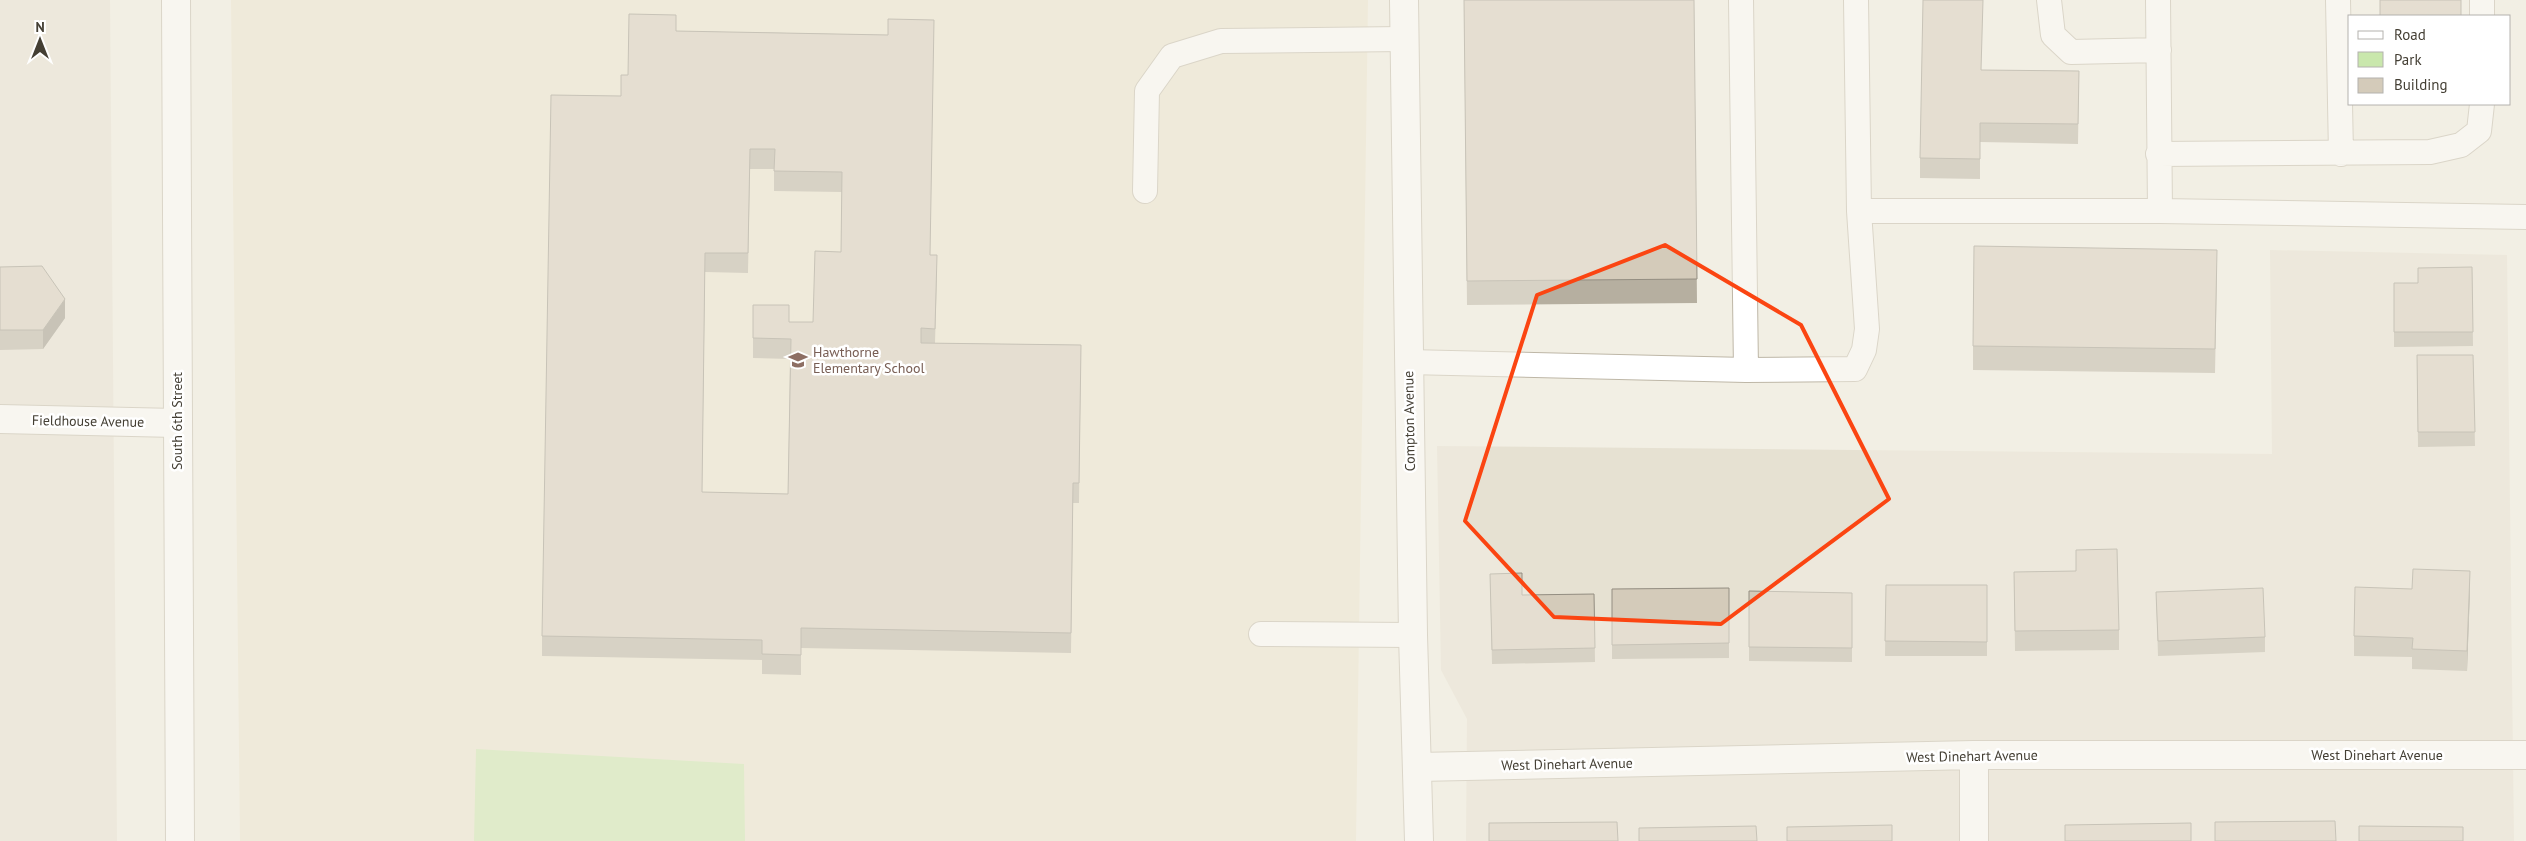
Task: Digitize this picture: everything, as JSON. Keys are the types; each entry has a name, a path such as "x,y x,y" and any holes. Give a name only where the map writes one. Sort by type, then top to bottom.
{"street":[{"name":"South 6th Street","path":"176,0 176,423 180,841"},
{"name":"Compton Avenue","path":"1404,0 1408,362 1419,841"},
{"name":"Fieldhouse Avenue","path":"0,419 176,423"},
{"name":"West Dinehart Avenue","path":"1418,767 1974,755 2526,755"},
{"path":"1974,755 1974,841"}],"lane":[{"path":"1742,0 1746,370"},
{"path":"1408,362 1746,370 1855,369 1864,350 1867,329 1859,211 1856,0"},
{"path":"2049,0 2053,35 2071,52 2159,50"},
{"path":"2158,0 2160,211"},
{"path":"2338,0 2341,154"},
{"path":"2482,0 2482,15"},
{"path":"1145,191 1147,91 1172,56 1221,41 1404,39"},
{"path":"2158,154 2430,152 2461,145 2479,131 2482,105"},
{"path":"1859,211 2160,211 2526,217"},
{"path":"1261,634 1413,634"}],"highlighted area":[{"path":"1665,245 1801,325 1889,499 1721,624 1554,617 1465,521 1537,295"}],"shaded area":[{"path":"0,0 110,0 117,841 0,841"},
{"name":"Hawthorne Elementary School","path":"231,0 1368,0 1356,841 240,841"},
{"path":"2270,250 2507,255 2514,841 1466,841 1467,719 1441,670 1437,446 2272,454"}],"green space":[{"path":"476,749 744,764 745,841 474,841"}],"building":[{"path":"1464,0 1694,0 1697,279 1467,281"},
{"path":"1923,0 1983,0 1981,70 2079,71 2078,124 1980,123 1980,159 1920,158"},
{"path":"2380,0 2461,0 2461,15 2380,15"},
{"path":"629,14 676,15 676,31 888,35 888,19 934,20 930,255 937,255 935,329 921,328 921,343 1081,345 1079,483 1073,483 1071,633 801,628 801,655 762,654 762,640 542,636 551,95 621,96 621,75 628,75","holes":["750,149 775,149 774,171 842,172 841,252 815,251 813,322 789,322 789,305 753,305 753,338 791,339 788,494 702,492 705,253 748,253"]},
{"path":"1974,246 2217,250 2215,349 1973,346"},
{"path":"42,266 65,299 43,330 0,330 0,267"},
{"path":"2472,267 2473,332 2394,332 2394,283 2418,283 2418,268"},
{"path":"2417,355 2473,355 2475,432 2418,432"},
{"path":"2117,549 2119,630 2015,631 2014,572 2076,571 2076,550"},
{"path":"2413,569 2470,571 2467,651 2412,649 2413,638 2354,636 2355,587 2412,589"},
{"path":"1522,573 1522,595 1594,594 1595,648 1492,650 1490,574"},
{"path":"1886,585 1987,585 1987,642 1885,641"},
{"path":"1729,588 1729,643 1612,645 1612,589"},
{"path":"2263,588 2265,637 2158,641 2156,592"},
{"path":"1749,591 1852,593 1852,648 1749,647"},
{"path":"2335,821 2336,841 2215,841 2215,822"},
{"path":"1617,822 1618,841 1489,841 1489,823"},
{"path":"2191,823 2191,841 2065,841 2065,825"},
{"path":"1892,825 1892,841 1787,841 1787,827"},
{"path":"1756,826 1757,841 1639,841 1639,828"},
{"path":"2359,826 2463,827 2463,841 2359,841"}],"place":[{"name":"Hawthorne Elementary School","path":"798,360"}]}
